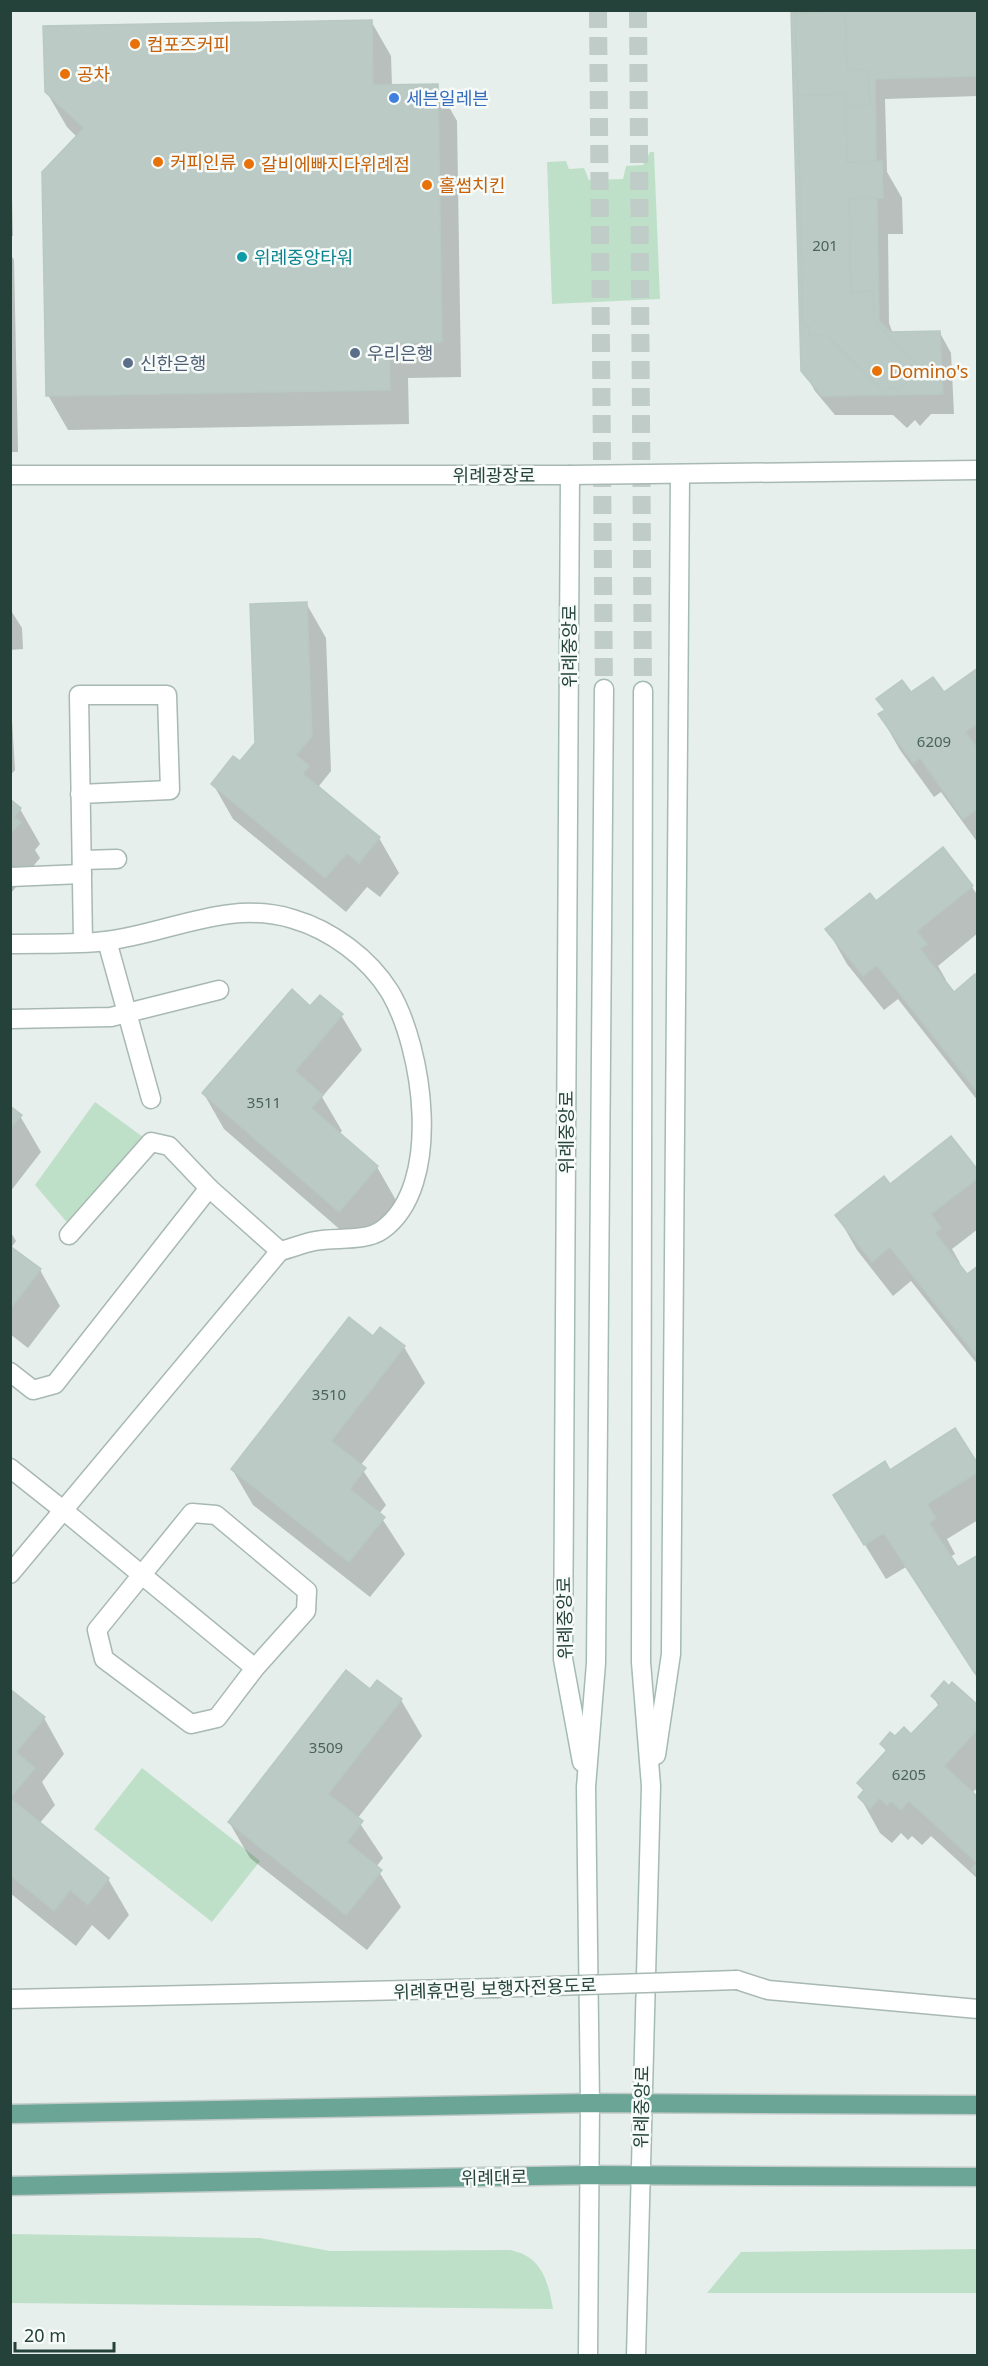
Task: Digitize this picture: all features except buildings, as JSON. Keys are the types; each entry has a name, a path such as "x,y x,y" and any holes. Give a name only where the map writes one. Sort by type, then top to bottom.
{"main road":[{"name":"위례광장로","path":"10,475 570,475 978,470"},
{"name":"위례중앙로","path":"651,1786 671,1654 680,474"},
{"name":"위례중앙로","path":"570,475 563,1659 586,1787"},
{"name":"위례중앙로","path":"588,2355 590,2103 586,1787 596,1663 604,689"},
{"name":"위례중앙로","path":"636,2355 651,1786 641,1662 643,691"},
{"path":"80,794 170,790 167,695 79,695 80,794 83,942"},
{"path":"10,877 82,867 117,858"},
{"path":"10,944 107,941 226,913 272,915 302,922 342,942 389,990 408,1034 421,1099 417,1173 402,1208 380,1232 365,1236 315,1241 280,1251 10,1574"},
{"path":"107,941 151,1099"},
{"path":"10,1018 111,1017 219,990"},
{"path":"69,1235 151,1142 170,1146 209,1188 280,1251"},
{"path":"10,1372 33,1390 55,1384 209,1188"},
{"path":"10,1468 255,1668"},
{"path":"192,1513 216,1515 307,1591 306,1611 255,1668 217,1718 191,1724 104,1659 97,1630 142,1574 192,1513"},
{"name":"위례휴먼링 보행자전용도로","path":"10,2000 737,1980 768,1990 978,2009"},
{"path":"10,2114 590,2103 978,2104"},
{"name":"위례대로","path":"10,2186 589,2175 978,2177"}],"green space":[{"path":"650,152 654,152 660,299 552,304 547,162 566,161 569,169 584,168 589,180 623,179 626,166 643,165"},
{"path":"95,1102 143,1137 71,1227 35,1185"},
{"path":"142,1768 260,1861 212,1922 94,1829"},
{"path":"11,2234 260,2238 330,2251 510,2250 530,2258 542,2271 553,2309 11,2303"},
{"path":"977,2249 977,2293 707,2293 741,2252"}],"tunnel":[{"path":"598,10 604,689"},
{"path":"638,10 643,691"}],"place":[{"name":"컴포즈커피","path":"135,44"},
{"name":"공차","path":"65,74"},
{"name":"세븐일레븐","path":"394,98"},
{"name":"커피인류","path":"158,162"},
{"name":"갈비에빠지다위례점","path":"249,164"},
{"name":"홀썸치킨","path":"427,185"},
{"name":"위례중앙타워","path":"242,257"},
{"name":"우리은행","path":"355,353"},
{"name":"신한은행","path":"128,363"},
{"name":"Domino's","path":"877,371"}]}
